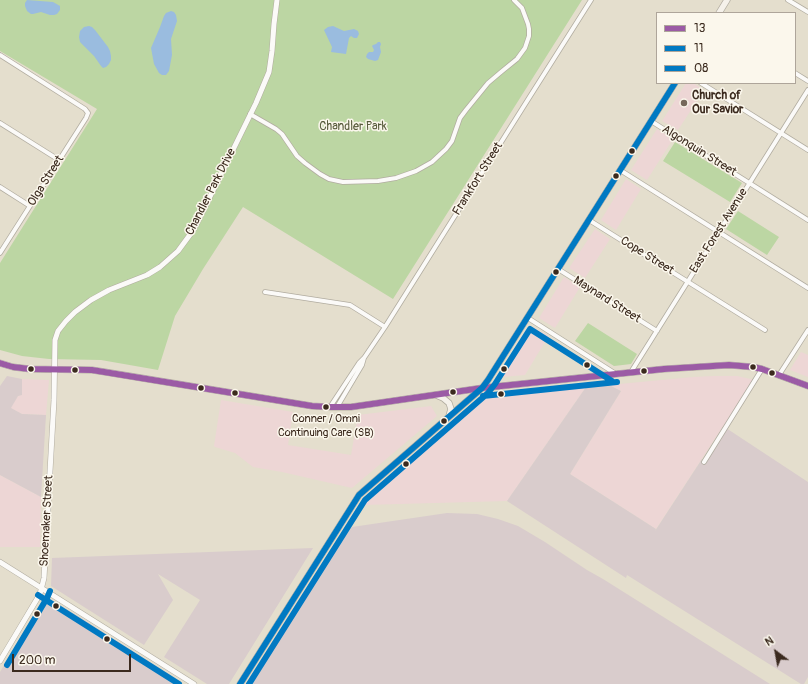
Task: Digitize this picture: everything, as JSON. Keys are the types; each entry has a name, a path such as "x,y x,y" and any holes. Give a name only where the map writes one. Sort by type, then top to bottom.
{"main road":[{"path":"720,12 727,0"},
{"path":"240,684 359,495 482,388 488,380 674,84"},
{"path":"0,363 24,368 92,370 312,406 333,407 350,407 482,388 631,372 729,365 762,369 808,386"},
{"path":"434,395 443,398 449,403 451,409 449,417"}],"street":[{"name":"Chandler Park Drive","path":"54,370 55,340 59,328 83,306 100,295 155,271 172,256 188,238 200,219 269,72 277,0"},
{"path":"250,114 276,129 282,134 305,163 330,179 343,182 378,181 396,178 416,171 432,162 446,149 452,141 460,118 466,110 488,83 517,59 525,48 529,36 528,24 522,8 514,0"},
{"name":"Frankfort Street","path":"333,407 362,365 364,358 591,0"},
{"path":"788,0 808,12"},
{"name":"Olga Street","path":"0,55 85,109 88,116 0,252"},
{"path":"796,74 808,81"},
{"path":"703,84 808,150"},
{"name":"East Forest Avenue","path":"631,372 808,90"},
{"name":"Algonquin Street","path":"651,121 808,220"},
{"path":"0,123 59,160"},
{"path":"620,170 808,288"},
{"path":"0,187 30,206"},
{"name":"Cope Street","path":"589,220 765,330"},
{"name":"Maynard Street","path":"558,269 657,331"},
{"path":"265,292 350,305 385,327"},
{"path":"528,318 616,374"},
{"path":"779,375 808,330"},
{"path":"704,462 762,369"},
{"name":"Shoemaker Street","path":"0,661 40,594 44,578 54,370"},
{"path":"0,562 194,684"}],"shaded area":[{"path":"685,84 695,84 704,90 678,130 662,121"},
{"path":"657,129 673,139 647,180 631,170"},
{"path":"626,179 641,189 616,230 601,220"},
{"path":"595,229 610,239 585,278 569,268"},
{"path":"564,277 580,287 555,328 539,318"},
{"path":"533,327 549,336 525,375 502,377"},
{"path":"801,352 808,355 808,377 790,370"},
{"path":"7,376 22,379 22,395 18,396 11,408 22,414 46,415 41,497 0,475 0,386"},
{"path":"714,376 737,376 755,380 726,426 724,425 656,529 570,474 621,391 609,385"},
{"path":"22,379 49,380 46,415 22,414 10,408 18,396 21,395"},
{"path":"586,384 586,387 507,501 363,505 371,494 489,395"},
{"path":"609,385 621,391 570,474 656,529 655,531 702,459 705,462 726,428 808,482 808,677 804,684 801,684 627,575 626,578 507,501 586,387"},
{"path":"221,400 293,412 288,445 351,455 358,415 431,406 437,416 352,488 253,467 235,453 215,447"},
{"path":"0,475 41,497 40,547 0,547"},
{"path":"447,513 477,514 518,526 770,684 252,684 336,548 352,527"},
{"path":"313,548 229,684 207,684 164,657 200,600 158,574 173,600 144,645 51,586 52,558"},
{"path":"45,596 182,684 0,684 0,672"}],"green space":[{"name":"Chandler Park","path":"0,0 582,0 393,299 243,207 175,316 158,370 101,360 49,359 22,356 0,350 0,263 97,109 0,51"},
{"path":"675,142 742,183 730,202 663,161"},
{"path":"738,211 779,237 767,255 726,229"},
{"path":"588,323 637,354 631,364 614,366 575,341"}],"water":[{"path":"27,0 53,2 60,6 60,10 54,15 41,12 31,14 27,11 25,6"},
{"path":"171,11 176,15 177,21 171,39 172,55 169,71 166,75 162,75 159,73 154,64 151,48 164,16 166,13"},
{"path":"89,26 95,30 110,51 111,60 106,67 103,68 94,56 80,42 80,31 84,27"},
{"path":"333,26 344,31 354,29 358,31 359,34 357,38 351,36 349,38 346,54 331,52 332,47 324,30"},
{"path":"378,42 381,44 381,52 378,60 375,61 368,59 366,57 367,54 369,52 373,52 374,50 372,46"}],"transit line":[{"name":"08","path":"240,684 359,495 482,388 488,380 674,84"},
{"name":"11","path":"249,684 365,500 488,393 530,329 612,381"},
{"name":"13","path":"0,363 13,367 30,369 92,370 312,406 330,407 351,407 482,388 664,369 729,365 762,369 808,386"},
{"name":"11","path":"483,396 617,382"},
{"name":"11","path":"7,665 50,591"},
{"name":"11","path":"38,595 179,684"}],"place":[{"name":"Church of Our Savior","path":"684,103"},
{"name":"Conner / Omni Continuing Care (SB)","path":"326,407"}]}
